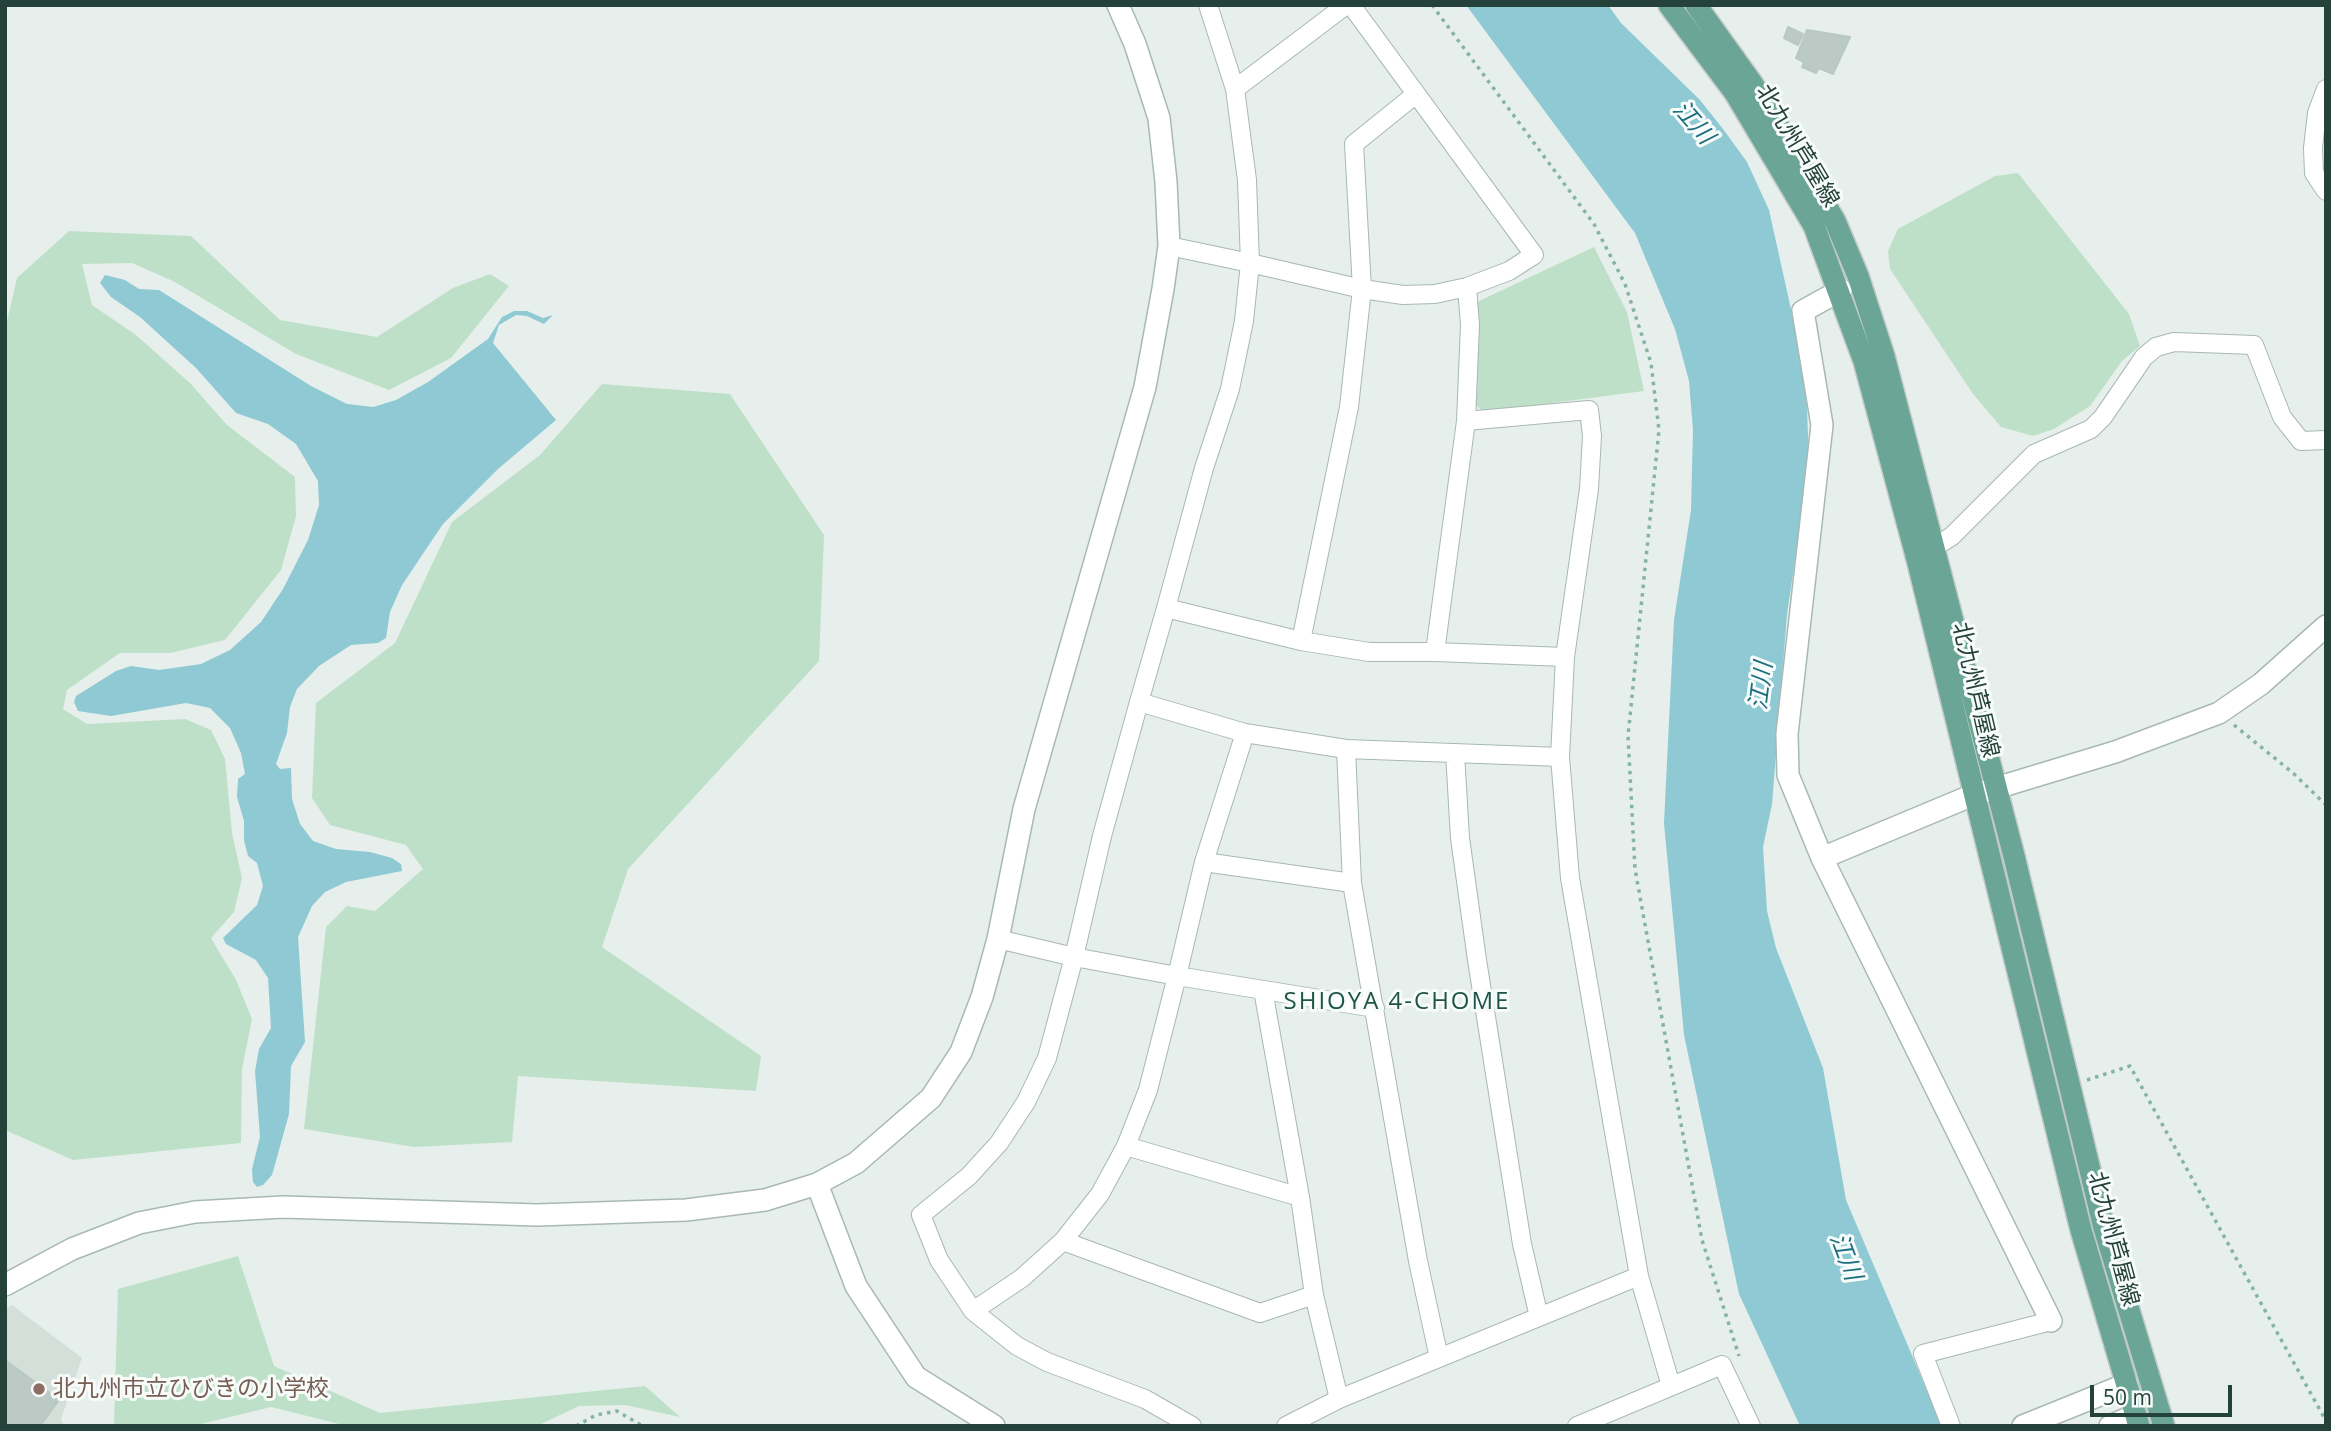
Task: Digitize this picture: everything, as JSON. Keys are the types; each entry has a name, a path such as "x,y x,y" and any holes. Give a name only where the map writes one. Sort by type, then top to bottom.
{"main road":[{"name":"北九州芦屋線","path":"1669,5 1742,104 1814,226 1840,290 1864,361 1918,562 2081,1230 2137,1420"},
{"name":"北九州芦屋線","path":"1696,5 1752,83 1835,221 1858,276 1884,356 1935,547 2104,1228 2164,1426"}],"street":[{"path":"5,1285 72,1250 151,1221 195,1212 283,1207 537,1215 686,1210 765,1200 817,1184 856,1163 931,1098 961,1052 982,997 998,939 1024,809 1145,387 1169,246 1166,182 1159,118 1135,44 1118,5"},
{"path":"1192,1426 1145,1399 1047,1362 1017,1346 973,1311 939,1260 921,1215 977,1168 999,1143 1026,1102 1047,1058 1102,836 1193,504 1230,389 1244,321 1250,263 1247,180 1235,89 1208,5"},
{"path":"1169,246 1362,289 1403,295 1435,294 1467,287 1509,271 1534,255 1349,5 1235,89"},
{"path":"2326,89 2317,113 2314,173 2326,191"},
{"path":"1301,641 1349,407 1362,289 1354,144 1416,94"},
{"path":"1435,652 1466,421 1470,325 1467,287"},
{"path":"1840,290 1803,311 1822,425 1787,734 1788,775 1822,858 2051,1321 1923,1354 1951,1426"},
{"path":"1935,547 1952,536 2034,454 2091,429 2103,417 2144,357 2156,347 2174,342 2254,345 2282,417 2301,441 2326,440"},
{"path":"1466,421 1589,410 1592,436 1589,489 1565,657 1560,757 1570,878 1639,1276 1671,1387"},
{"path":"1166,608 1301,641 1369,652 1565,657"},
{"path":"1822,858 1973,795 2115,752 2219,713 2261,684 2326,626"},
{"path":"1139,702 1245,733 1346,749 1560,757"},
{"path":"973,1311 1022,1278 1063,1241 1100,1194 1126,1146 1148,1090 1204,862 1245,733"},
{"path":"1346,749 1352,883 1418,1261 1439,1358"},
{"path":"1455,753 1460,838 1477,960 1522,1244 1539,1317"},
{"path":"1204,862 1352,883"},
{"path":"998,939 1074,957 1177,976 1375,1008"},
{"path":"1263,990 1300,1197 1314,1295 1339,1399"},
{"path":"1126,1146 1300,1197"},
{"path":"817,1184 856,1286 916,1377 993,1426"},
{"path":"1063,1241 1260,1314 1314,1295"},
{"path":"1286,1426 1339,1399 1639,1276"},
{"path":"1577,1426 1722,1365 1751,1426"},
{"path":"2023,1426 2127,1384"},
{"path":"2110,1426 2137,1420"}],"path":[{"path":"1432,5 1594,224 1626,284 1651,363 1659,430 1628,736 1635,869 1702,1240 1743,1365"},
{"path":"2219,713 2293,773 2326,805"},
{"path":"2070,1086 2130,1066 2326,1424"},
{"path":"576,1426 596,1415 617,1411 643,1426"}],"shaded area":[{"name":"北九州市立ひびきの小学校","path":"12,1305 82,1358 61,1419 64,1426 5,1426 5,1309"}],"green space":[{"path":"2018,173 2129,314 2140,346 2122,361 2090,406 2054,429 2033,436 2001,427 1973,394 1890,269 1888,251 1898,229 1995,176"},
{"path":"69,231 191,236 280,320 377,337 453,288 490,274 509,286 451,358 389,390 296,354 175,282 132,263 82,264 92,305 136,335 190,383 227,425 295,477 296,516 281,570 225,640 170,653 120,653 67,690 63,709 87,724 185,719 211,730 225,759 232,833 242,878 234,912 211,938 236,980 252,1019 242,1069 241,1143 73,1160 5,1130 5,330 17,278"},
{"path":"1594,247 1627,312 1644,391 1483,412 1475,404 1477,302"},
{"path":"602,384 730,394 824,535 819,661 628,869 602,947 761,1056 756,1091 518,1076 512,1142 414,1147 304,1129 326,927 347,906 375,911 423,869 406,845 330,825 312,798 316,703 395,643 452,522 540,455"},
{"path":"238,1256 274,1366 380,1413 645,1386 680,1417 625,1405 579,1406 541,1424 347,1426 271,1407 193,1426 114,1426 118,1289"}],"water":[{"name":"江川","path":"1466,5 1608,5 1621,23 1700,100 1723,129 1747,162 1769,210 1806,377 1809,467 1787,614 1772,804 1763,847 1767,911 1776,948 1823,1068 1846,1200 1942,1426 1800,1426 1739,1294 1684,1035 1664,823 1674,620 1691,510 1693,430 1689,381 1675,329 1635,233"},
{"path":"105,275 125,280 139,289 159,290 311,386 347,404 373,407 396,400 428,382 488,339 502,317 514,311 527,311 543,318 553,315 544,324 527,316 516,315 499,325 493,343 556,420 498,469 443,524 402,585 390,612 386,638 378,643 351,645 319,666 297,689 290,707 287,733 276,764 280,769 291,768 292,799 300,824 313,841 336,849 370,852 392,858 401,864 402,871 346,882 325,892 312,906 298,937 305,1042 291,1066 289,1114 272,1175 263,1185 257,1187 253,1182 252,1169 260,1137 255,1071 259,1049 271,1028 268,978 256,960 226,944 223,938 257,905 263,886 257,863 248,856 244,840 244,821 237,797 238,779 245,774 241,753 230,728 210,708 186,703 111,716 78,711 74,702 76,696 116,671 131,666 159,670 201,664 230,650 261,622 283,589 308,540 319,505 318,481 296,444 268,424 236,413 196,368 140,317 111,297 100,283"}],"building":[{"path":"1788,27 1803,34 1798,45 1784,38"},
{"path":"1807,30 1850,37 1833,74 1819,68 1816,73 1802,67 1804,62 1796,58"},
{"path":"5,1360 59,1400 40,1426 5,1426"}],"place":[{"name":"北九州市立ひびきの小学校","path":"39,1389"}],"district":[{"name":"SHIOYA 4-CHOME","path":"1397,1002"}]}
